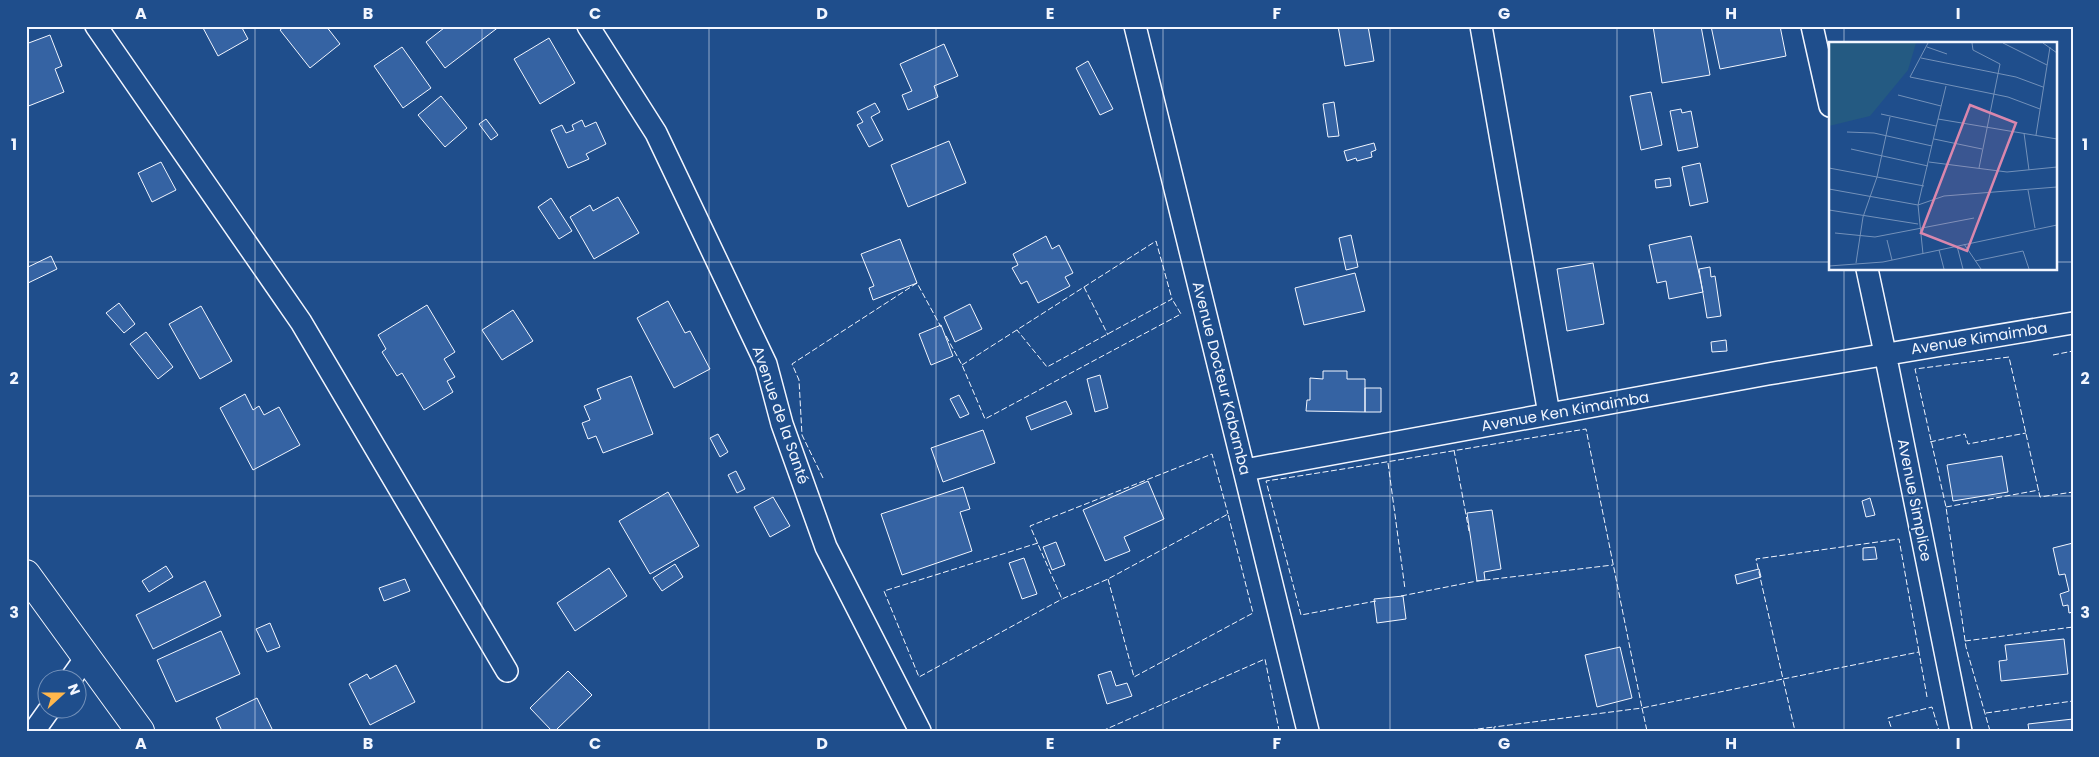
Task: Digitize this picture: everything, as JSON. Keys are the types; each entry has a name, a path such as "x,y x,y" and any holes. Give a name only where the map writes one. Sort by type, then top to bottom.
{"main road":[{"path":"26,574 140,731"}],"street":[{"path":"96,26 301,322 508,671"},
{"name":"Avenue de la Santé","path":"588,26 656,133 766,364 782,424 826,547 920,731"},
{"name":"Avenue Docteur Kabamba","path":"1135,26 1230,420 1245,470 1308,731"},
{"path":"1481,26 1548,414"},
{"path":"1812,26 1829,102"},
{"name":"Avenue Simplice","path":"1867,270 1886,353 1961,731"},
{"name":"Avenue Kimaimba","path":"1886,353 2073,324"},
{"name":"Avenue Ken Kimaimba","path":"1245,470 1886,353"},
{"path":"77,670 87,656"},
{"path":"34,731 42,720"}],"building":[{"path":"202,26 241,26 248,39 218,56"},
{"path":"285,26 326,26 340,44 310,68 280,30"},
{"path":"443,26 500,26 445,68 426,42 444,28"},
{"path":"1338,26 1368,26 1374,61 1345,66"},
{"path":"1653,26 1701,26 1710,75 1662,83"},
{"path":"1711,26 1780,26 1786,56 1720,69"},
{"path":"50,35 62,66 55,69 64,92 26,107 26,44"},
{"path":"549,38 575,83 540,104 514,59"},
{"path":"944,44 958,76 934,86 938,97 908,110 902,95 912,91 900,64"},
{"path":"402,47 431,88 403,108 374,66"},
{"path":"1088,61 1113,109 1100,115 1076,68"},
{"path":"1651,92 1662,145 1641,150 1630,96"},
{"path":"441,96 467,128 445,147 418,115"},
{"path":"1334,102 1339,136 1328,137 1323,104"},
{"path":"875,103 880,112 871,117 883,140 869,147 857,125 863,122 857,112"},
{"path":"1681,109 1682,113 1691,111 1698,147 1678,151 1670,111"},
{"path":"486,119 498,135 491,140 479,124"},
{"path":"582,120 585,127 596,122 606,144 586,154 589,159 568,168 551,130 562,125 566,133 574,130 572,125"},
{"path":"949,141 966,183 908,207 891,165"},
{"path":"1374,143 1376,150 1371,152 1372,157 1357,161 1356,158 1347,161 1344,151"},
{"path":"161,162 176,190 152,202 138,173"},
{"path":"1700,163 1708,202 1690,206 1682,167"},
{"path":"1670,178 1671,186 1656,188 1655,180"},
{"path":"618,197 639,233 594,259 570,217 590,205 593,211"},
{"path":"551,198 572,231 559,239 538,207"},
{"path":"1351,235 1358,267 1346,270 1339,238"},
{"path":"1046,236 1052,249 1059,245 1073,273 1065,277 1070,286 1038,303 1027,281 1021,284 1012,268 1018,265 1013,254"},
{"path":"1691,236 1703,292 1669,299 1666,281 1657,283 1649,245"},
{"path":"900,239 917,283 873,300 869,288 874,286 861,254"},
{"path":"51,256 57,269 26,284 26,268"},
{"path":"1593,263 1604,324 1567,331 1557,269"},
{"path":"1710,267 1711,277 1715,276 1721,316 1707,318 1699,269"},
{"path":"1355,273 1365,311 1304,325 1295,288"},
{"path":"668,301 685,333 690,331 710,369 674,388 637,318"},
{"path":"119,303 135,324 124,333 106,313"},
{"path":"970,304 982,329 955,342 944,317"},
{"path":"427,305 455,352 444,359 455,377 447,381 453,392 424,410 402,373 397,376 382,352 386,349 378,335"},
{"path":"201,306 232,361 200,379 169,324"},
{"path":"513,310 533,341 502,360 482,330"},
{"path":"941,325 953,356 931,365 919,334"},
{"path":"146,332 173,367 158,379 130,344"},
{"path":"1726,340 1727,351 1712,352 1711,342"},
{"path":"1323,371 1347,371 1347,379 1365,379 1365,412 1306,411 1307,400 1310,400 1310,378 1323,379"},
{"path":"1100,375 1108,408 1095,412 1087,379"},
{"path":"631,376 653,434 603,453 596,436 588,439 582,423 590,420 584,406 601,399 597,389"},
{"path":"1365,388 1381,388 1381,412 1365,412"},
{"path":"245,394 253,410 259,406 264,415 279,407 300,445 253,470 220,408"},
{"path":"959,395 969,414 960,418 950,399"},
{"path":"1066,401 1072,414 1031,430 1026,417"},
{"path":"983,430 995,463 943,482 931,448"},
{"path":"718,434 728,452 720,457 710,438"},
{"path":"2002,456 2008,492 1953,501 1947,465"},
{"path":"736,471 745,489 737,493 728,475"},
{"path":"1148,481 1164,519 1124,537 1130,551 1105,561 1083,510"},
{"path":"963,487 970,509 960,512 972,551 902,575 881,514"},
{"path":"668,492 699,546 650,574 619,521"},
{"path":"773,497 790,526 770,537 754,507"},
{"path":"1870,498 1875,515 1866,517 1862,501"},
{"path":"1492,510 1501,569 1484,572 1485,580 1477,581 1467,513"},
{"path":"1056,542 1065,565 1052,570 1043,547"},
{"path":"2073,543 2073,612 2069,613 2068,605 2063,606 2060,594 2069,591 2065,574 2059,575 2053,548"},
{"path":"1875,547 1877,559 1863,560 1863,548"},
{"path":"1024,558 1037,594 1022,599 1009,563"},
{"path":"675,564 683,577 662,591 653,578"},
{"path":"166,566 173,577 149,592 142,581"},
{"path":"609,568 627,596 575,631 557,603"},
{"path":"1759,569 1761,577 1737,584 1735,575"},
{"path":"405,579 410,591 384,601 379,588"},
{"path":"205,581 221,616 153,649 136,615"},
{"path":"1403,596 1406,619 1377,623 1374,599"},
{"path":"270,623 280,647 267,652 256,629"},
{"path":"221,631 240,674 176,702 157,660"},
{"path":"2064,639 2068,674 2001,681 1999,661 2007,660 2005,645"},
{"path":"1620,647 1632,698 1597,707 1585,655"},
{"path":"396,665 415,702 370,725 349,684 367,674 370,679"},
{"path":"568,671 592,695 555,731 552,731 530,708"},
{"path":"1111,671 1116,686 1127,683 1132,696 1107,704 1098,675"},
{"path":"257,698 273,731 222,731 216,718"},
{"path":"2073,719 2073,731 2029,731 2028,724"}],"fence":[{"path":"962,365 1156,241 1172,299 1047,367 1017,330"},
{"path":"823,478 802,435 799,380 792,364 917,283 941,327"},
{"path":"1084,287 1108,335"},
{"path":"946,336 962,365 985,419 1181,314 1172,299"},
{"path":"2053,355 2073,351"},
{"path":"1990,731 1966,647 1946,507 1915,369 2009,357 2040,497 2073,492"},
{"path":"1376,601 1301,615 1266,481 1586,429 1642,708 1783,679 1795,731"},
{"path":"1930,442 1965,434 1968,444 2026,433"},
{"path":"1454,450 1469,531"},
{"path":"1108,579 1134,677 1253,613 1228,514 1108,579 1062,599 1030,526 1212,454 1228,514"},
{"path":"1388,463 1405,589"},
{"path":"1946,507 2039,490"},
{"path":"1919,652 1899,539 1756,559 1783,679 1919,652 1927,697"},
{"path":"1038,543 884,591 919,677 1062,599"},
{"path":"1401,596 1477,581 1613,565"},
{"path":"1965,641 2073,627"},
{"path":"1102,731 1265,659 1279,730 1277,731"},
{"path":"1986,713 2073,701"},
{"path":"1887,731 1892,730 1888,718 1932,707 1939,731"},
{"path":"1494,731 1494,727 1642,708 1647,731"},
{"path":"1461,731 1494,727"}]}
